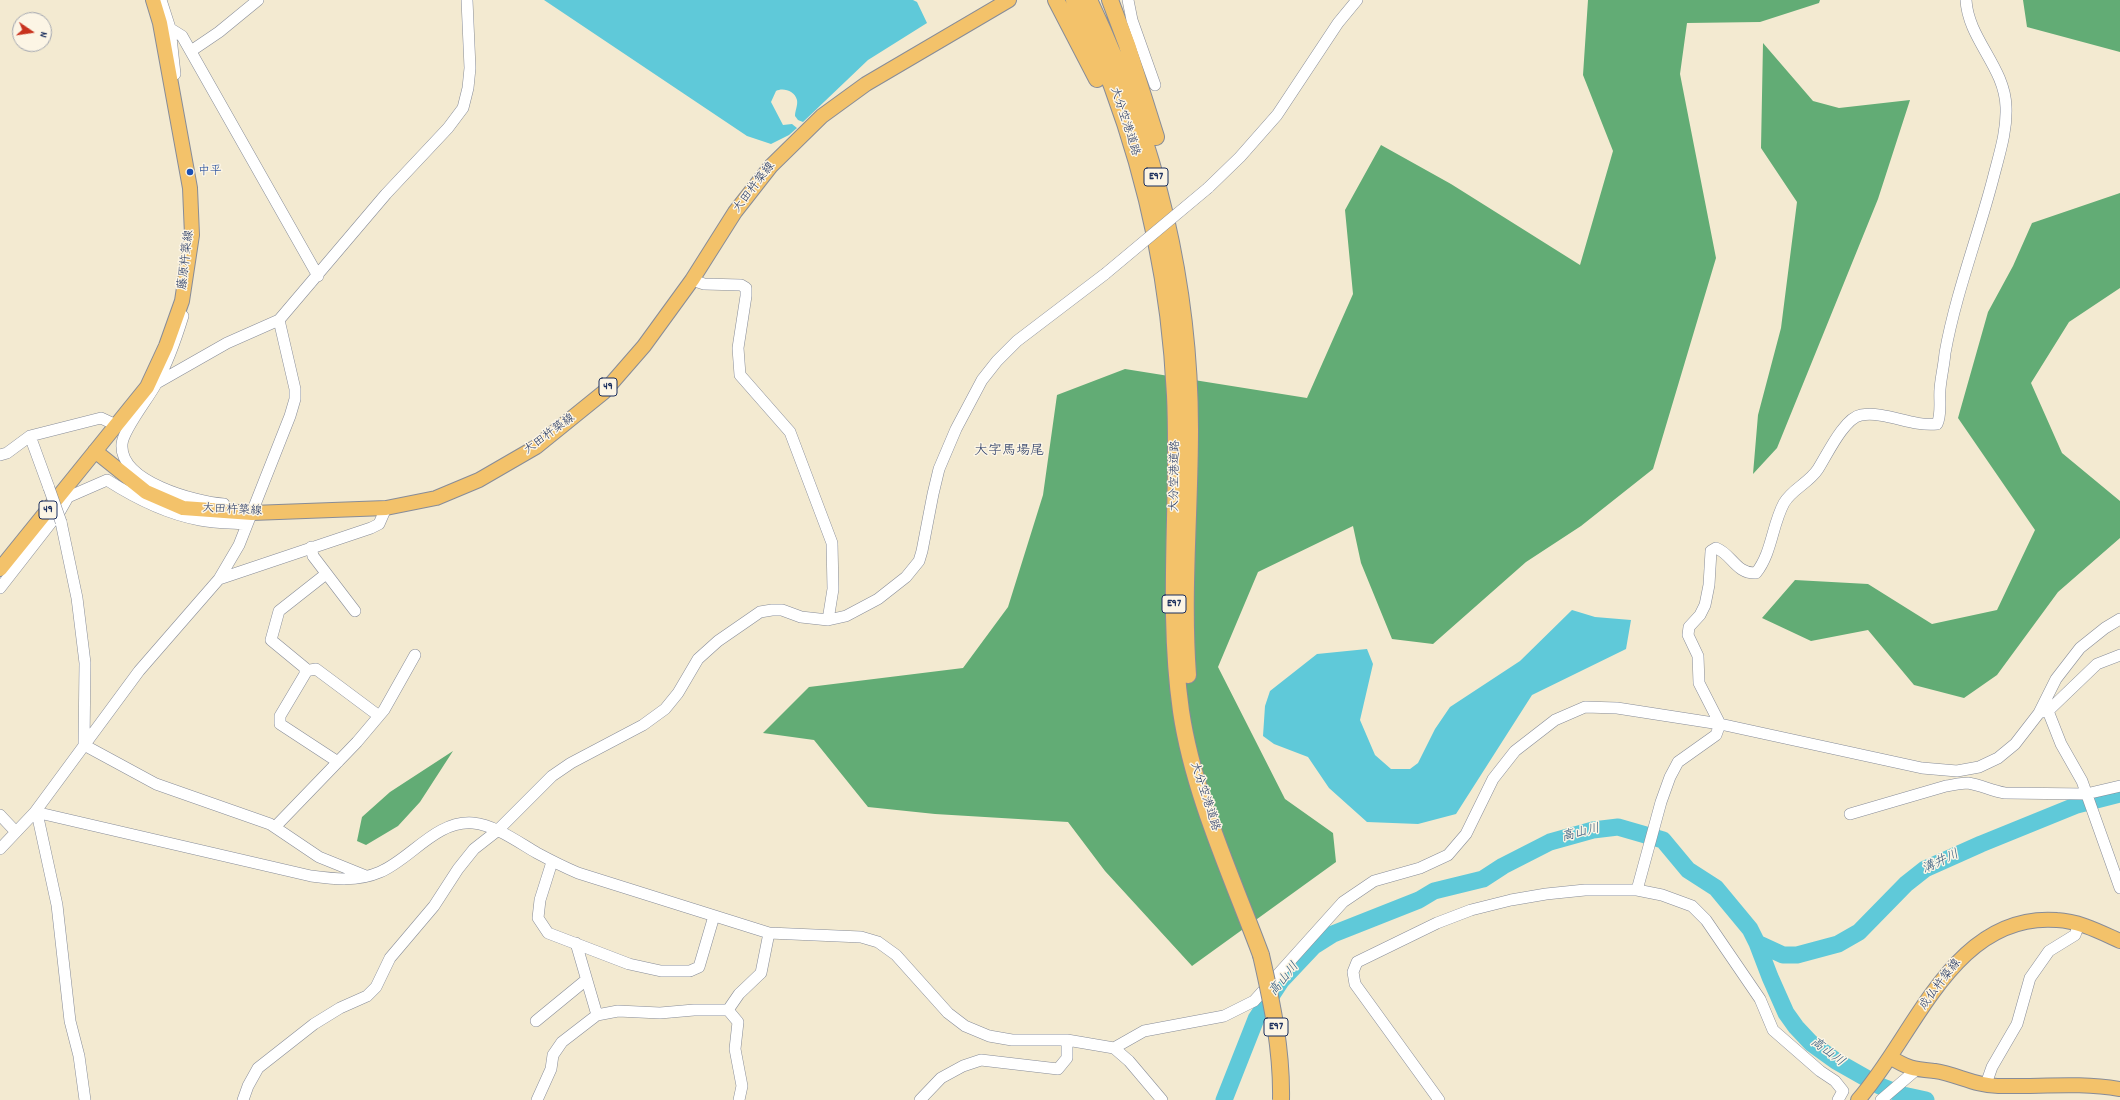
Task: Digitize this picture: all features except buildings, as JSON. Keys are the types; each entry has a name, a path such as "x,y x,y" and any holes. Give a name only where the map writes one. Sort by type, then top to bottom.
{"highway":[{"path":"1057,0 1089,60 1110,108 1157,242"},
{"name":"大分空港道路","path":"1074,0 1111,83 1125,122 1157,242 1169,320 1175,392 1174,619 1181,710 1188,748 1203,800 1260,955"},
{"name":"大分空港道路","path":"1089,0 1117,60 1147,142 1159,187 1176,267 1187,363 1190,429 1186,629 1192,709 1198,744 1213,800 1260,955 1272,1004 1279,1050 1280,1100"},
{"path":"1110,0 1127,44 1147,107 1172,204 1181,276 1187,363"}],"main road":[{"name":"藤原杵築線","path":"95,451 152,385 182,301 192,235 190,188 165,25 153,0"},
{"name":"大田杵築線","path":"95,451 146,492 183,508 250,514 386,508 436,498 479,480 536,447 604,392 644,346 692,280 735,212 771,166 822,116 866,84 1009,0"},
{"name":"49","path":"0,569 95,451"},
{"name":"成仏杵築線","path":"1859,1099 1957,961 1981,940 2005,927 2035,920 2058,920 2079,924 2120,941"},
{"path":"1886,1062 1904,1066 1911,1075 1936,1072 1996,1086 2094,1085 2120,1089"}],"street":[{"path":"161,0 165,25 182,36 318,276"},
{"path":"190,51 219,32 258,0"},
{"path":"250,514 180,495 140,476 126,461 122,446 124,434 152,385 228,343 279,320 318,276 386,194 448,128 462,108 468,88 470,68 467,0"},
{"path":"1128,0 1132,20 1155,84"},
{"path":"243,1100 248,1086 258,1068 314,1024 340,1008 367,996 376,987 390,958 434,906 458,869 474,849 497,831 552,776 583,756 643,724 664,710 678,693 698,659 718,641 760,612 782,610 801,617 828,620 846,616 878,599 906,577 919,561 939,469 956,429 982,380 997,361 1017,341 1105,274 1208,188 1240,157 1277,115 1338,23 1356,0"},
{"path":"1637,890 1660,802 1678,762 1711,740 1716,735 1720,724 1699,683 1698,656 1688,635 1689,627 1700,615 1705,604 1709,585 1711,551 1716,548 1722,550 1737,568 1748,574 1756,573 1768,552 1784,502 1809,481 1846,425 1859,415 1884,416 1926,426 1937,424 1939,419 1940,388 1946,347 1962,283 1990,190 2005,132 2006,105 2000,81 1971,24 1966,0"},
{"path":"692,280 704,284 740,285 746,288 738,348 740,375 790,432 832,543 833,588 828,620"},
{"path":"0,849 15,831 36,812 139,671 219,579 239,545 295,400 295,389 279,320"},
{"path":"0,455 7,453 30,436 101,418 116,425"},
{"path":"30,436 61,522 77,598 85,663 84,745"},
{"path":"0,588 60,511 68,497 107,480 125,492 178,515 202,521 250,514"},
{"path":"219,579 371,528 379,524 386,508"},
{"path":"311,547 313,556 355,611"},
{"path":"326,574 279,611 271,640 305,668 305,674 280,716 280,724 338,762"},
{"path":"2043,712 2056,679 2080,648 2105,628 2120,619"},
{"path":"275,827 338,762 379,716 397,691 415,655"},
{"path":"1114,1048 1144,1031 1224,1016 1254,1001 1343,902 1374,881 1420,868 1448,855 1466,834 1493,779 1514,751 1555,720 1585,707 1617,708 1720,724 1922,768 1957,771 1979,767 1998,758 2015,744 2043,712 2096,664 2120,655"},
{"path":"305,670 316,669 379,716"},
{"path":"2043,712 2082,781 2120,888"},
{"path":"84,745 156,784 243,814 275,827 319,857 366,876"},
{"path":"1944,771 1946,786"},
{"path":"1850,814 1946,786 1968,783 1992,791 2005,793 2086,794 2120,786"},
{"path":"36,812 311,876 348,880 380,872 441,831 458,824 474,823 497,831 552,862 578,873 768,933 861,937 878,942 896,955 948,1013 965,1026 989,1036 1012,1040 1067,1040 1114,1048 1129,1061 1162,1100"},
{"path":"36,812 57,905 70,1021 79,1056 85,1100"},
{"path":"0,815 15,831"},
{"path":"552,862 540,900 538,918 548,933 629,964 661,971 690,971 699,968 714,916"},
{"path":"1439,1100 1355,984 1353,972 1357,962 1437,923 1471,910 1546,894 1585,890 1637,890 1662,895 1692,906 1706,920 1760,999 1772,1030 1820,1071 1835,1081 1843,1091 1838,1100"},
{"path":"1986,1084 1992,1067 2017,1024 2030,978 2036,967 2049,951 2075,935 2079,924"},
{"path":"728,1010 739,994 761,973 768,933"},
{"path":"576,943 597,1015"},
{"path":"536,1021 586,980"},
{"path":"537,1100 551,1069 553,1055 562,1042 597,1015 618,1011 660,1013 694,1010 728,1010"},
{"path":"728,1010 738,1022 735,1049 742,1086 739,1100"},
{"path":"920,1100 941,1078 963,1066 981,1060 1058,1069 1067,1058 1067,1040"},
{"path":"1881,1100 1911,1075"}],"green space":[{"path":"1588,0 1820,0 1819,3 1760,22 1687,23 1680,74 1716,258 1653,469 1581,526 1526,562 1433,644 1392,639 1361,563 1353,526 1258,572 1218,667 1285,799 1333,833 1336,862 1192,966 1105,871 1068,822 935,814 868,807 814,740 763,733 809,687 963,668 1008,607 1043,495 1057,395 1125,369 1307,398 1353,294 1345,210 1381,145 1451,184 1580,265 1613,151 1583,75"},
{"path":"2023,0 2120,0 2120,52 2027,27"},
{"path":"1763,43 1813,101 1839,108 1910,100 1878,199 1777,448 1753,474 1758,415 1781,328 1797,202 1761,148"},
{"path":"2120,193 2120,288 2069,322 2031,383 2062,453 2120,501 2120,538 2058,592 1997,675 1964,698 1914,685 1868,630 1811,641 1762,618 1795,580 1868,584 1932,624 1997,610 2035,530 1958,418 1988,312 2013,266 2032,223"},
{"path":"453,751 420,802 398,826 366,845 357,841 362,817 390,792"}],"water":[{"path":"544,0 913,0 917,2 927,23 868,60 803,122 798,120 795,116 797,100 794,94 782,89 776,91 771,102 783,125 792,124 797,128 789,135 771,144 747,136"},
{"path":"1572,610 1595,617 1631,620 1626,649 1532,695 1456,814 1418,824 1367,822 1329,788 1308,757 1274,744 1263,736 1265,706 1270,691 1317,654 1367,649 1373,664 1360,720 1375,755 1391,769 1410,769 1418,763 1435,729 1450,707 1520,661"}],"waterway":[{"name":"溝井川","path":"1757,943 1783,955 1797,955 1838,944 1859,932 1906,884 1925,869 1981,844 2077,805 2120,794"},
{"name":"高山川","path":"1224,1100 1256,1019 1281,981 1314,946 1333,934 1419,900 1434,891 1483,879 1503,866 1550,842 1593,830 1618,827 1663,840 1688,870 1716,888 1750,929 1786,1013 1796,1027 1811,1043 1836,1061 1880,1086 1903,1095 1926,1100"}],"place":[{"name":"中平","path":"190,172"}],"district":[{"name":"大字馬場尾","path":"1009,452"}]}
